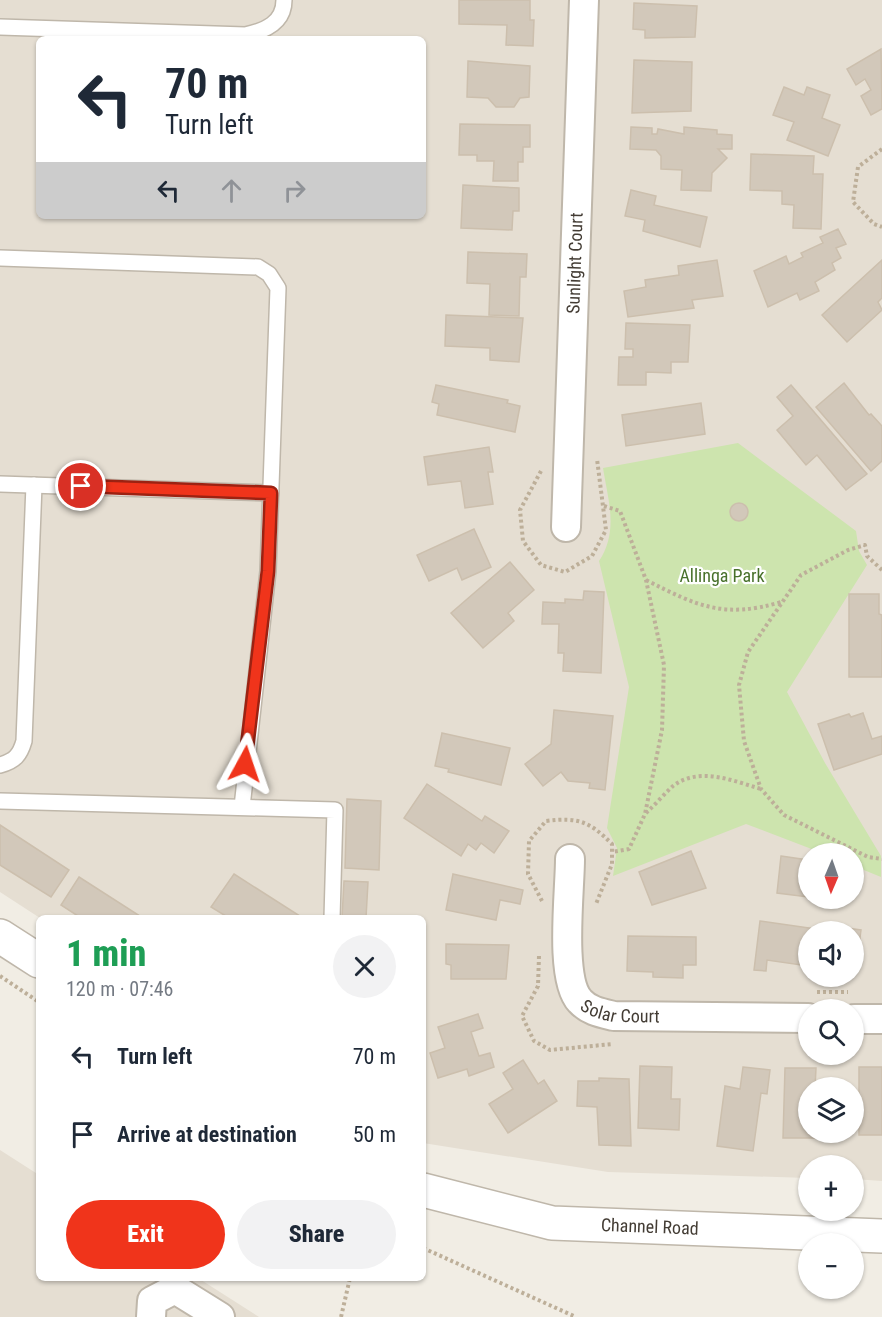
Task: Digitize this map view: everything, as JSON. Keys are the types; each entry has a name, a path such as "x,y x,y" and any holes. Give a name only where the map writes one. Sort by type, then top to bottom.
{"street":[{"name":"Sunlight Court","path":"566,527 584,0"},
{"name":"Solar Court","path":"570,859 567,968 573,991 588,1009 614,1016 798,1006"},
{"path":"0,936 36,959"},
{"path":"864,1010 882,1020"},
{"name":"Channel Road","path":"426,1191 552,1223 882,1236"},
{"path":"151,1317 152,1301 175,1288 220,1317"}],"lane":[{"path":"0,27 245,35 261,32 277,22 284,10 284,0"},
{"path":"0,258 258,267 269,274 278,288 268,571 242,807"},
{"path":"0,484 271,493"},
{"path":"0,765 11,762 20,754 24,741 33,485"},
{"path":"0,801 334,810 332,915"}],"path":[{"path":"882,149 858,167 853,202 874,224 882,227"},
{"path":"603,506 620,511 646,580 664,665 662,730 645,814 629,849 612,852"},
{"path":"882,570 867,555 865,545 848,550 801,575 748,652 739,685 744,741 761,789 784,815 868,857 882,859"},
{"path":"646,580 706,608 751,611 782,601"},
{"path":"645,814 675,785 704,776 725,778 761,789"},
{"path":"541,911 542,900 528,874 529,841 546,821 572,818 599,831 612,844 612,864 593,911"},
{"path":"539,954 538,986 522,1016 534,1041 550,1050 615,1044"},
{"path":"0,976 36,1000"},
{"path":"426,1249 576,1317"},
{"path":"341,1317 349,1281"}],"shaded area":[{"path":"0,0 882,0 882,1181 864,1180 864,1155 798,1155 798,1178 608,1172 426,1143 426,915 36,915 0,892"},
{"path":"0,1150 36,1173 36,1281 203,1281 259,1317 0,1317"}],"green space":[{"name":"Allinga Park","path":"738,443 856,531 859,551 867,565 787,692 825,763 881,856 881,877 864,870 864,843 798,844 746,824 613,876 617,848 607,828 629,687 599,561 609,538 610,527 603,468"}],"building":[{"path":"459,0 530,0 530,20 534,20 533,46 506,45 507,25 459,24"},
{"path":"634,3 697,6 695,37 645,38 645,30 633,29"},
{"path":"881,49 882,109 871,115 861,96 871,90 865,79 856,85 847,69"},
{"path":"634,60 692,62 691,111 632,113"},
{"path":"468,61 530,66 529,97 520,98 514,107 496,107 488,98 467,97"},
{"path":"784,87 804,95 807,87 830,95 822,118 840,125 828,156 787,140 794,122 773,115"},
{"path":"460,124 530,125 530,147 523,147 523,162 518,162 518,181 493,181 494,161 477,161 477,155 459,155"},
{"path":"631,127 652,128 652,134 657,134 658,129 684,134 684,127 717,130 717,134 732,135 732,149 718,149 727,158 712,173 711,191 681,190 682,170 661,169 661,156 656,150 630,149"},
{"path":"751,154 814,156 813,174 823,174 821,229 793,228 794,205 782,204 782,191 750,190"},
{"path":"463,185 519,188 519,211 513,211 512,230 461,228"},
{"path":"631,190 656,196 654,205 707,217 700,247 643,231 645,220 625,216"},
{"path":"838,229 846,244 836,248 841,258 832,263 835,270 815,282 819,291 800,300 797,293 768,307 754,271 786,256 789,264 803,257 801,253 823,243 820,237"},
{"path":"468,252 527,254 526,277 520,277 519,316 489,315 490,284 467,283"},
{"path":"717,260 723,296 692,300 694,308 628,317 624,291 646,287 645,280 679,275 678,266"},
{"path":"882,260 882,298 878,302 882,310 847,342 822,315"},
{"path":"446,315 523,318 519,362 490,360 490,348 445,346"},
{"path":"626,323 690,325 688,362 671,362 671,373 646,372 646,385 618,385 619,357 633,357 633,349 625,349"},
{"path":"844,383 869,415 871,414 882,426 882,461 871,471 816,407"},
{"path":"436,385 508,400 507,403 520,406 515,432 437,415 439,404 432,402"},
{"path":"791,385 867,474 846,490 817,455 806,465 777,430 793,416 777,397"},
{"path":"701,403 705,434 626,446 622,415"},
{"path":"489,447 493,472 488,472 493,504 465,508 461,481 428,485 424,457"},
{"path":"739,503 745,506 748,512 745,518 739,521 733,518 730,512 733,506"},
{"path":"474,529 491,567 462,580 457,568 429,581 417,555"},
{"path":"510,562 534,590 508,613 514,621 483,648 451,613"},
{"path":"584,591 604,592 601,673 563,671 564,653 558,653 559,624 542,624 543,602 565,603 565,599 583,600"},
{"path":"849,594 879,594 879,614 882,615 882,677 849,677"},
{"path":"554,710 613,716 605,790 589,788 590,783 568,781 561,772 543,786 525,764 551,744"},
{"path":"863,713 872,739 882,736 882,754 834,770 818,724 849,714 851,717"},
{"path":"442,733 510,748 501,785 448,772 449,769 435,766"},
{"path":"427,784 482,821 485,816 509,831 494,853 481,843 476,850 468,844 461,856 404,818"},
{"path":"347,799 381,801 379,870 345,868"},
{"path":"0,825 69,870 51,897 0,865"},
{"path":"691,851 706,888 652,905 639,872"},
{"path":"781,856 798,859 798,896 777,893"},
{"path":"234,874 298,915 224,915 211,907"},
{"path":"453,874 523,890 520,904 500,900 496,920 446,910"},
{"path":"79,877 138,915 76,915 61,905"},
{"path":"344,881 368,882 366,915 342,915"},
{"path":"760,921 798,926 798,965 767,960 766,971 754,970"},
{"path":"628,936 696,937 696,965 683,965 683,978 653,977 653,972 627,971"},
{"path":"446,944 509,945 506,979 451,979 451,965 446,964"},
{"path":"478,1014 483,1028 471,1032 479,1056 490,1053 494,1067 469,1076 467,1069 438,1078 430,1053 445,1048 438,1027"},
{"path":"523,1060 538,1084 544,1080 557,1101 508,1133 489,1104 513,1089 503,1073"},
{"path":"640,1066 672,1067 671,1099 680,1099 679,1130 638,1128"},
{"path":"743,1067 770,1070 767,1094 761,1093 753,1151 717,1146 725,1086 740,1089"},
{"path":"859,1067 882,1067 882,1135 864,1135 864,1077 859,1077"},
{"path":"785,1068 816,1068 816,1077 798,1077 798,1138 783,1138"},
{"path":"599,1078 629,1079 631,1146 599,1145 597,1107 577,1106 578,1081 599,1081"}],"route":[{"path":"81,486 271,493 268,571 245,764"}]}
